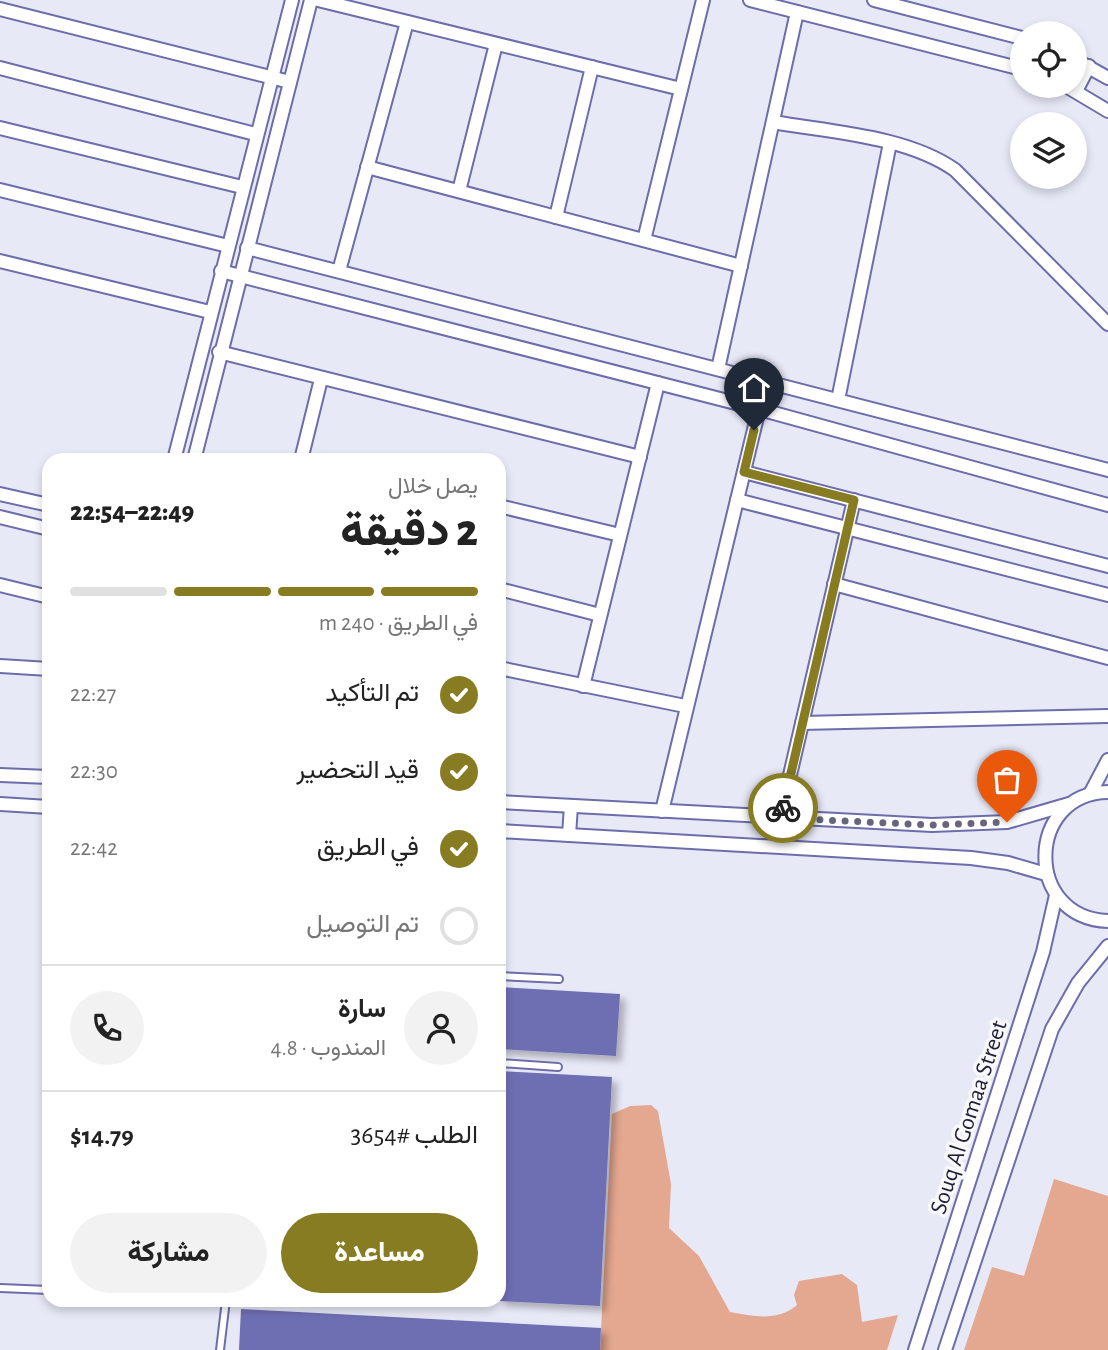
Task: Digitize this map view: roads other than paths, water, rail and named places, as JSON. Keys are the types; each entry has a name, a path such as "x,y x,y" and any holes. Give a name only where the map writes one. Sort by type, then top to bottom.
{"street":[{"path":"176,453 255,134 292,0"},
{"path":"196,453 219,352 311,0"},
{"path":"318,0 681,89"},
{"path":"644,240 703,0"},
{"path":"750,0 1010,66"},
{"path":"874,0 1010,35"},
{"path":"0,9 290,82"},
{"path":"718,369 797,12"},
{"path":"339,271 407,22"},
{"path":"459,191 496,44"},
{"path":"1087,68 1089,66 1108,78"},
{"path":"0,68 255,134"},
{"path":"556,217 592,68"},
{"path":"1087,98 1108,111"},
{"path":"773,122 890,143 929,154 955,170 1108,324"},
{"path":"0,128 242,187"},
{"path":"838,400 890,143"},
{"path":"367,167 740,266"},
{"path":"0,190 228,246"},
{"path":"247,247 1108,470"},
{"path":"0,261 210,312"},
{"path":"221,271 759,409 1108,505"},
{"path":"219,352 640,457"},
{"path":"305,453 321,379"},
{"path":"583,685 658,383"},
{"path":"662,811 685,706 759,409"},
{"path":"744,472 1108,566"},
{"path":"42,503 3,495 1,517 42,527"},
{"path":"737,500 1108,595"},
{"path":"780,818 854,500"},
{"path":"506,508 620,535"},
{"path":"834,584 1108,658"},
{"path":"0,585 42,595"},
{"path":"506,591 600,615"},
{"path":"0,666 42,669"},
{"path":"506,669 685,706"},
{"path":"802,723 1108,716"},
{"path":"1090,794 1108,760"},
{"path":"0,775 42,777"},
{"path":"506,802 882,824 986,824 1030,817 1090,794 1108,792"},
{"path":"0,804 42,807"},
{"path":"1069,804 1050,831 1045,853 1046,874 1056,895 1075,912 1108,921"},
{"path":"569,835 571,806"},
{"path":"506,831 971,858 1008,863 1046,874"},
{"name":"Souq Al Gomaa Street","path":"915,1350 1043,952 1056,895"},
{"name":"Souq Al Gomaa Street","path":"945,1350 1052,1029 1078,983 1108,946"}],"lane":[{"path":"506,976 559,979"},
{"path":"506,1063 558,1067"},
{"path":"0,1288 42,1290"},
{"path":"220,1350 225,1307"}]}
